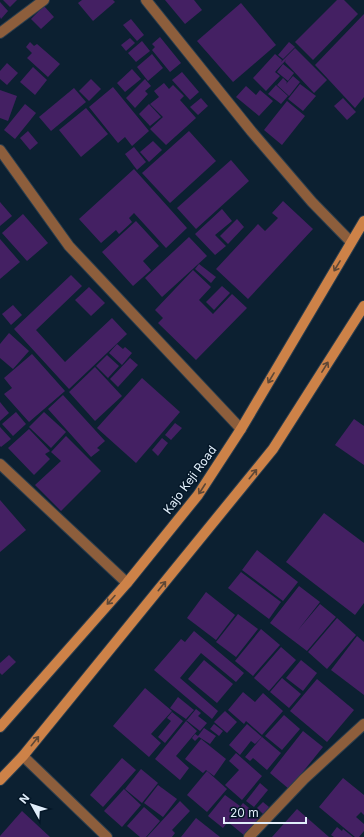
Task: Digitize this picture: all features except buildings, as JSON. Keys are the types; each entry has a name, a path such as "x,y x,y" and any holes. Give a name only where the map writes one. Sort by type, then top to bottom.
{"main road":[{"name":"Kajo Keji Road","path":"0,727 127,583 198,495 241,429 364,221"},
{"path":"0,780 23,756 273,449 362,312"}],"street":[{"path":"0,33 44,0"},
{"path":"146,0 252,132 307,196 351,242"},
{"path":"0,150 70,246 241,429"},
{"path":"0,464 127,583"},
{"path":"249,837 304,779 364,724"},
{"path":"23,756 107,837"}]}
